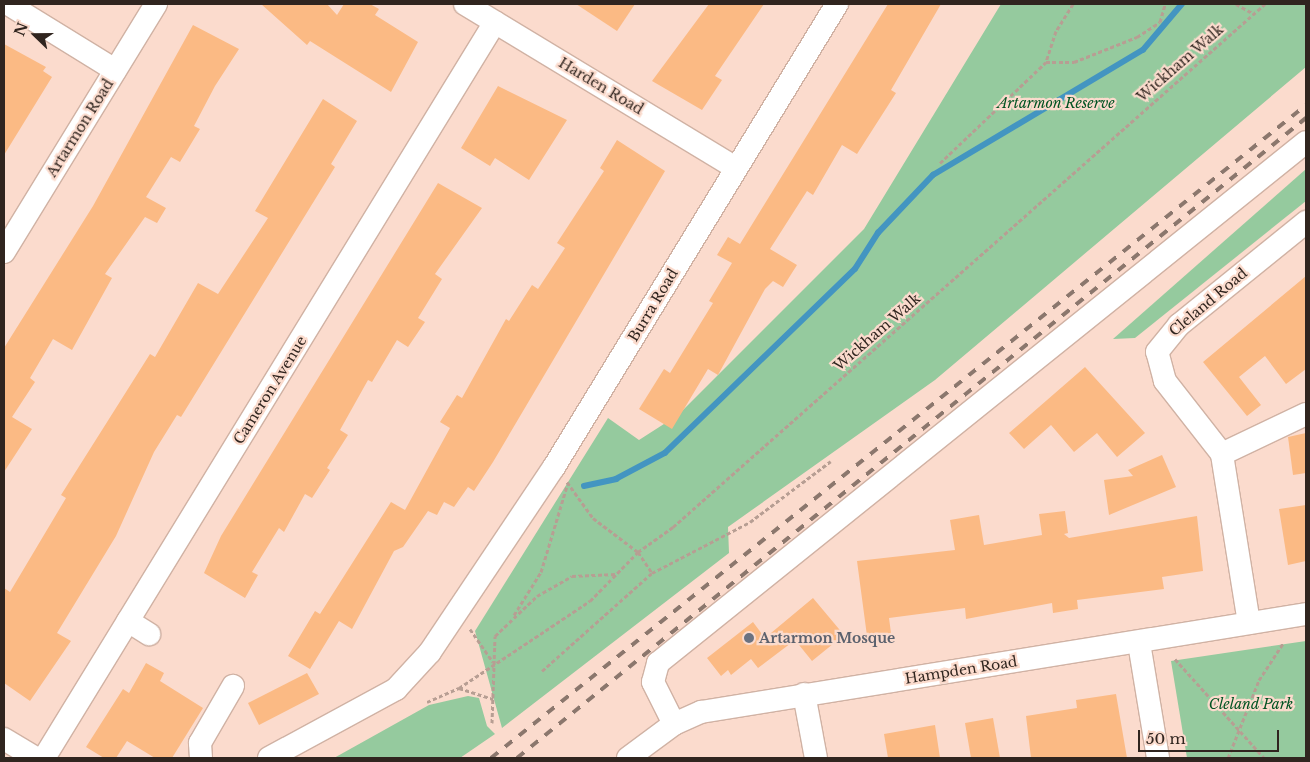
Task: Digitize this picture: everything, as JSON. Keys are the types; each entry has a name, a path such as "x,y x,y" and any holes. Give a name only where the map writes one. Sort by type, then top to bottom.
{"street":[{"path":"8,4 115,70"},
{"name":"Artarmon Road","path":"4,252 156,4"},
{"name":"Harden Road","path":"465,4 736,168"},
{"name":"Burra Road","path":"269,758 396,689 430,652 463,604 561,475 736,168 837,4"},
{"name":"Cameron Avenue","path":"35,757 128,621 495,22"},
{"path":"674,724 653,682 658,663 1306,142"},
{"name":"Cleland Road","path":"1249,623 1222,454 1165,381 1157,352 1178,325 1306,222"},
{"path":"1222,454 1306,414"},
{"name":"Hampden Road","path":"628,758 674,724 701,712 804,694 1139,643 1306,614"},
{"path":"128,621 149,634"},
{"path":"1139,643 1158,758"},
{"path":"201,758 200,743 232,686"},
{"path":"804,694 816,758"},
{"path":"4,738 35,757"}],"path":[{"path":"940,163 1046,62 1056,31 1072,4"},
{"path":"1046,62 1074,62 1137,38 1160,22 1164,4"},
{"path":"1236,4 1254,14"},
{"name":"Wickham Walk","path":"427,702 459,688 494,663 559,624 617,574 638,552 673,527 1265,4"},
{"path":"542,671 652,573 750,522 831,462"},
{"path":"561,475 593,518 638,552 652,573"},
{"path":"512,619 541,572 561,475"},
{"path":"492,723 495,636 537,596 572,576 617,574"},
{"path":"463,604 473,637 494,663"},
{"path":"1228,758 1241,730 1259,680 1284,642"},
{"path":"1175,659 1241,730 1264,758"},
{"path":"459,688 493,699"}],"green space":[{"name":"Artarmon Reserve","path":"1001,4 1306,4 1306,67 935,380 728,527 729,553 502,728 475,631 608,418 639,440 678,415 864,229"},
{"path":"1306,169 1306,201 1135,338 1113,339"},
{"name":"Cleland Park","path":"1306,641 1306,758 1187,758 1171,661"},
{"path":"468,696 479,698 487,726 495,734 460,758 334,758 429,705"}],"building":[{"path":"261,4 327,4 337,15 344,4 370,4 379,9 375,15 418,42 391,92 310,41 307,45"},
{"path":"576,4 635,4 617,31"},
{"path":"709,4 764,4 715,76 722,80 702,110 652,81"},
{"path":"888,4 941,4 891,90 896,93 857,154 842,145 813,195 807,191 770,249 797,265 783,287 773,281 765,289 718,375 708,369 672,429 639,409 664,369 670,373 713,303 709,301 732,263 717,255 728,237 740,244"},
{"path":"193,25 239,49 215,86 194,126 200,129 180,162 171,157 146,197 166,208 157,223 145,217 105,274 112,278 72,350 53,339 30,378 35,382 12,417 32,429 4,472 4,348 93,206"},
{"path":"4,44 46,67 43,71 52,77 4,155"},
{"path":"498,86 567,120 529,180 495,158 490,166 461,148"},
{"path":"323,99 357,121 331,164 335,167 181,417 177,415 154,452 116,536 57,633 71,641 30,701 4,683 4,588 10,592 66,498 61,495 150,354 155,357 198,283 218,294 268,218 255,211"},
{"path":"617,140 665,171 493,462 474,491 468,487 454,507 444,502 437,515 428,511 403,547 394,551 352,629 339,621 310,669 288,656 315,611 320,614 391,502 405,510 450,428 440,422 457,395 462,398 506,319 509,321 532,285 538,289 565,248 557,243 604,171 600,168"},
{"path":"438,183 482,208 435,274 442,279 418,318 425,322 408,347 397,340 372,382 368,380 340,430 348,435 327,468 330,470 312,498 305,494 284,532 279,528 252,572 258,575 245,598 204,573 221,536"},
{"path":"1306,276 1306,369 1286,384 1265,356 1239,377 1261,405 1247,416 1203,362"},
{"path":"1085,367 1145,433 1117,457 1097,433 1074,452 1051,425 1024,449 1009,433"},
{"path":"1306,433 1306,473 1293,475 1288,437"},
{"path":"1162,455 1176,487 1109,515 1104,480 1133,476 1128,470"},
{"path":"1306,505 1306,561 1288,565 1279,509"},
{"path":"1065,511 1068,533 1064,534 1069,538 1197,516 1203,571 1162,577 1164,589 1077,600 1078,609 1053,613 1052,603 966,619 965,608 889,618 891,633 867,636 857,561 955,550 950,520 979,515 984,545 1042,535 1039,514"},
{"path":"813,598 844,635 812,661 795,640 758,668 751,659 731,675 728,670 721,676 707,658 753,622 765,638"},
{"path":"146,663 164,673 160,681 203,708 172,758 155,758 127,741 116,758 104,758 86,747 123,689 129,693"},
{"path":"307,673 319,694 259,725 248,703"},
{"path":"1116,694 1127,758 1031,758 1026,716 1077,708 1076,700"},
{"path":"993,718 1000,758 971,758 965,723"},
{"path":"935,725 940,758 888,758 884,734"}],"waterway":[{"path":"584,486 616,479 665,453 855,269 878,233 933,175 1143,50 1182,4"}],"railway":[{"path":"491,758 1306,105"},
{"path":"517,758 1306,118"}],"place":[{"name":"Artarmon Mosque","path":"749,638"}]}
